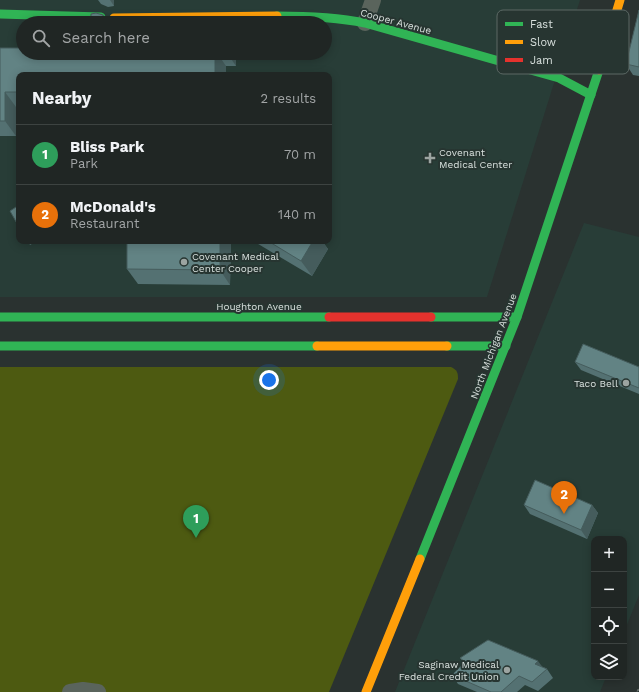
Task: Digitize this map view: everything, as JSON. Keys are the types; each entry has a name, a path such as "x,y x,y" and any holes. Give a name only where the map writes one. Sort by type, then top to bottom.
{"street":[{"path":"365,23 372,0"},
{"name":"North Michigan Avenue","path":"617,10 620,0"},
{"path":"0,14 67,16"},
{"name":"Cooper Avenue","path":"332,18 365,23 497,60"},
{"name":"Cooper Avenue","path":"545,74 559,78 590,95"},
{"name":"North Michigan Avenue","path":"366,692 517,317 597,74"},
{"name":"Houghton Avenue","path":"0,317 517,317"},
{"path":"0,346 506,346"},
{"path":"70,692 83,690 98,692"}],"shaded area":[{"name":"Covenant Medical Center","path":"0,0 580,0 577,10 497,10 497,74 557,74 487,297 0,297"},
{"path":"584,223 639,237 639,595 627,625 627,536 591,536 591,680 605,680 600,692 395,692"}],"green space":[{"path":"0,367 451,367 456,370 458,379 329,692 0,692"}],"building":[{"path":"639,10 639,67 629,65 629,52"},
{"path":"96,13 103,16 91,16 91,14"},
{"path":"0,48 16,48 16,60 215,60 215,72 16,72 16,92 5,92 5,121 0,121"},
{"path":"16,207 16,222 10,211"},
{"path":"127,244 220,244 220,270 127,269"},
{"path":"273,244 311,244 301,261"},
{"name":"Taco Bell","path":"583,344 639,367 639,388 575,362"},
{"path":"535,480 592,505 581,530 524,505"},
{"name":"Saginaw Medical Federal Credit Union","path":"488,640 538,661 535,664 547,669 532,682 519,676 501,692 491,692 452,675 465,662 460,658"}],"traffic: fast":[{"path":"0,14 67,16"},
{"path":"277,16 299,16"},
{"path":"332,18 365,23 497,60"},
{"path":"545,74 559,78 591,95"},
{"path":"420,559 517,317 598,74"},
{"path":"0,317 329,317"},
{"path":"431,317 517,317"},
{"path":"0,346 317,346"},
{"path":"447,346 506,346"}],"traffic: slow":[{"path":"617,10 620,0"},
{"path":"317,346 447,346"},
{"path":"366,692 420,559"}],"traffic: jam":[{"path":"329,317 431,317"}],"place":[{"name":"Covenant Medical Center","path":"430,158"},
{"name":"Covenant Medical Center Cooper","path":"184,262"},
{"name":"Taco Bell","path":"626,383"},
{"name":"McDonald's","path":"564,514"},
{"name":"Bliss Park","path":"196,538"},
{"name":"Saginaw Medical Federal Credit Union","path":"507,670"}]}
